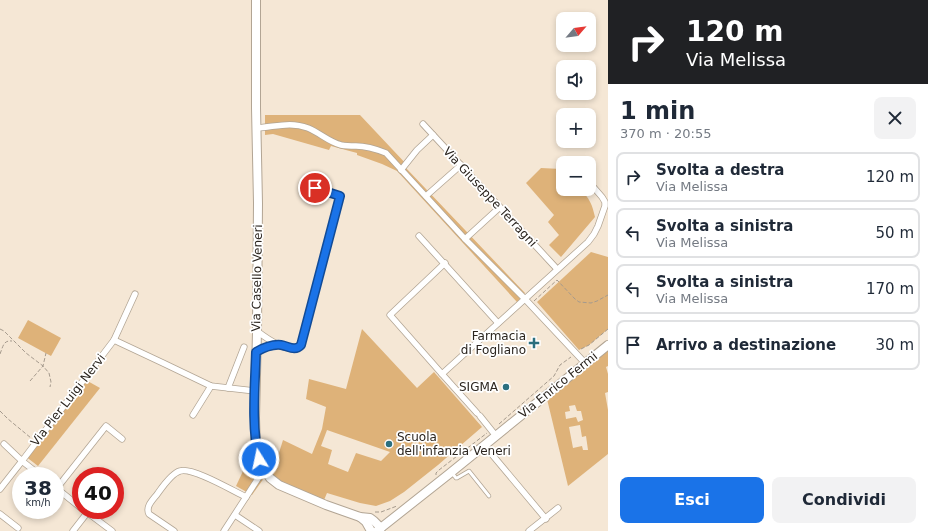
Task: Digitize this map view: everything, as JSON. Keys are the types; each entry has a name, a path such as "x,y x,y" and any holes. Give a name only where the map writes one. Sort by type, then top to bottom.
{"street":[{"name":"Via Casello Veneri","path":"256,0 258,203 255,391 256,449 261,465 270,478 279,485 326,505 360,517 370,518 374,521 378,529"},
{"path":"257,128 268,128 293,124 307,128 340,145 376,149 386,153 465,239 526,299 585,363"},
{"name":"Via Giuseppe Terragni","path":"423,124 557,269"},
{"path":"401,170 417,150 433,135"},
{"path":"426,196 461,165"},
{"path":"257,331 266,338 280,345 295,349 299,348 301,345 340,196 315,188"},
{"path":"442,374 588,242 594,234 605,206 605,202 596,190"},
{"path":"465,239 500,207"},
{"path":"419,236 498,323"},
{"path":"445,263 390,315 496,436"},
{"name":"Via Pier Luigi Nervi","path":"0,489 114,340 135,294"},
{"path":"114,340 211,386 255,391"},
{"path":"256,352 263,348 280,345"},
{"name":"Via Enrico Fermi","path":"378,529 608,345"},
{"path":"228,388 244,347"},
{"path":"193,416 211,386"},
{"path":"64,477 106,426 122,439"},
{"path":"4,444 30,467"},
{"path":"484,445 546,518"},
{"path":"174,531 149,514 148,511 149,506 169,478 179,471 185,470 193,472 246,497"},
{"path":"224,531 259,477"},
{"path":"64,494 72,500"},
{"path":"529,531 558,508"},
{"path":"0,514 18,528"},
{"path":"235,515 259,531"},
{"path":"360,517 366,522 371,531"},
{"path":"73,531 80,519"},
{"path":"96,519 112,531"}],"lane":[{"path":"451,472 456,478 470,471 489,496"}],"path":[{"path":"530,304 557,280 579,302 597,302 608,295"},
{"path":"0,329 49,373 51,382 50,387"},
{"path":"0,354 5,342 8,340 13,341"},
{"path":"30,381 42,366 46,353"},
{"path":"0,410 8,419 36,442"}],"shaded area":[{"path":"265,115 360,115 408,166 406,168 525,293 517,302 397,171 357,155 357,153 331,146 329,150 273,134 265,135"},
{"path":"541,168 556,169 556,196 586,196 590,202 595,217 561,257 549,245 559,235 548,222 554,215 526,183"},
{"path":"591,252 608,257 608,329 589,345 579,350 537,302"},
{"path":"28,320 61,338 51,356 18,338"},
{"path":"362,329 417,388 434,372 482,427 404,492 390,501 376,506 360,503 327,493 324,500 281,483 267,468 270,454 278,456 283,440 312,454 322,429 326,407 306,399 309,379 346,389","holes":["327,430 390,452 381,461 356,453 348,472 328,464 332,450 321,446"]},
{"path":"608,350 608,366 606,367 608,374 608,392 605,393 608,410 608,454 568,486 547,399","holes":["575,405 577,411 581,411 583,420 578,422 576,417 566,419 565,412 570,411 569,406","580,425 582,437 586,436 588,450 583,450 582,446 573,448 569,427"]},
{"path":"84,379 100,388 38,466 25,456"},
{"path":"250,465 264,478 252,495 236,486 244,469"}],"place":[{"name":"Farmacia di Fogliano","path":"534,343"},
{"name":"SIGMA","path":"506,387"},
{"name":"Scuola dell'infanzia Veneri","path":"389,444"}],"route":[{"path":"259,459 256,449 255,418 256,352 270,346 280,345 295,349 299,348 301,345 340,196 315,188"}]}
